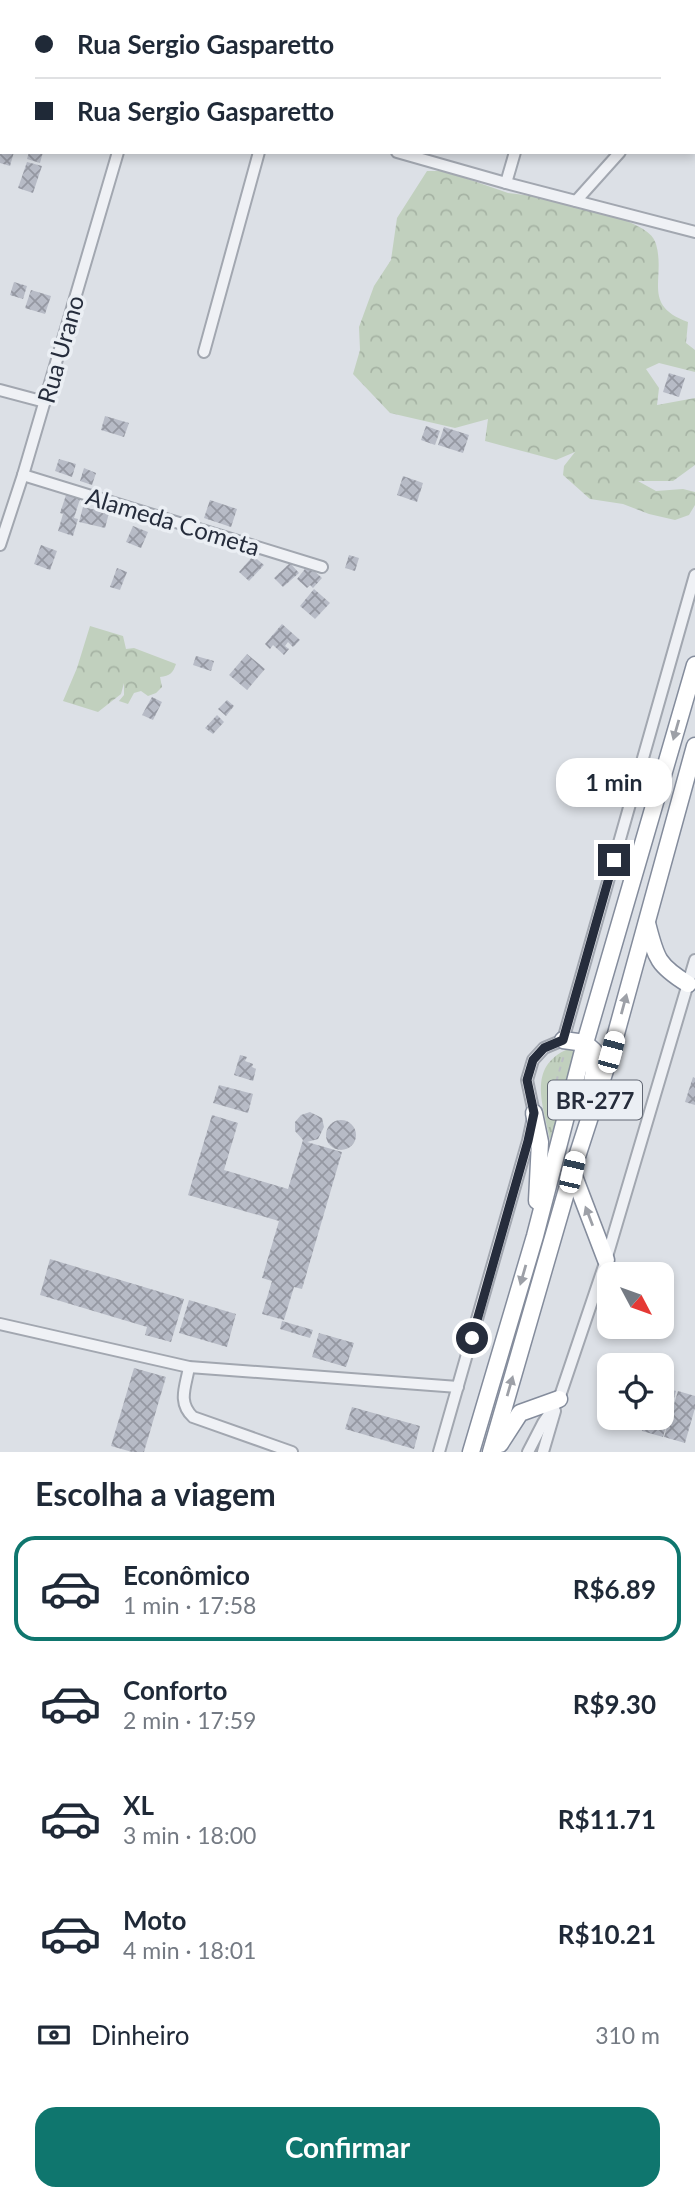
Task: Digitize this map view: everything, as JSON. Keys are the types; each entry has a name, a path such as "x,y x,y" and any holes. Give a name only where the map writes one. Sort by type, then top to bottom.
{"highway":[{"name":"BR-277","path":"471,1452 535,1236 585,1043 695,665"},
{"name":"BR-277","path":"494,1452 572,1172 611,1052 695,746"},
{"path":"647,922 654,951 665,970 692,985"},
{"path":"563,1040 585,1043 594,1051 594,1071 572,1172 606,1260"},
{"path":"534,1113 540,1142 535,1236"},
{"path":"494,1452 520,1413 559,1399"}],"street":[{"name":"Rua Urano","path":"0,545 4,519 23,475 117,154"},
{"path":"204,352 258,154"},
{"path":"404,154 695,232"},
{"path":"506,183 514,154"},
{"path":"576,201 618,154"},
{"path":"0,390 44,402"},
{"name":"Alameda Cometa","path":"23,475 322,567"},
{"path":"439,1452 528,1141 534,1113 527,1080 533,1060 544,1048 563,1040 695,575"},
{"path":"543,1452 692,985 695,960"},
{"path":"0,1324 189,1367 458,1387"},
{"path":"189,1367 183,1403 193,1417 292,1452"},
{"path":"528,1452 559,1399"}],"green space":[{"path":"427,171 445,171 508,193 559,199 618,214 653,238 658,257 660,299 665,308 688,322 686,343 695,350 695,372 659,363 646,369 659,388 657,405 695,398 695,465 673,481 638,481 656,491 683,489 695,492 695,505 689,515 675,520 623,504 590,499 563,475 564,466 575,452 556,460 485,441 488,419 455,428 390,413 353,374 360,350 359,327 374,286 391,260 397,218"},
{"path":"90,626 123,636 126,649 134,648 176,664 174,670 171,674 160,677 162,687 156,693 148,696 141,691 134,693 128,704 119,701 124,695 124,683 121,694 98,712 63,701"},
{"path":"568,1049 577,1050 550,1140 542,1101 542,1077 555,1057"}],"building":[{"path":"0,154 13,154 10,166 0,163"},
{"path":"28,154 42,154 40,163 27,159"},
{"path":"27,162 42,166 33,193 18,188"},
{"path":"14,282 27,286 23,299 10,295"},
{"path":"31,290 51,296 45,314 25,308"},
{"path":"669,373 685,378 679,397 663,392"},
{"path":"105,416 129,423 124,437 101,430"},
{"path":"426,426 440,431 435,445 421,440"},
{"path":"444,427 469,435 463,453 438,445"},
{"path":"59,459 76,464 72,477 55,471"},
{"path":"84,468 96,473 92,485 80,481"},
{"path":"403,476 423,483 417,502 397,495"},
{"path":"67,492 81,496 74,518 78,519 73,536 58,531"},
{"path":"210,500 237,509 231,527 204,518"},
{"path":"83,507 109,513 105,528 79,522"},
{"path":"133,526 148,532 141,548 126,542"},
{"path":"41,545 57,551 50,570 34,564"},
{"path":"349,555 359,558 355,571 345,568"},
{"path":"253,556 264,565 249,581 239,572"},
{"path":"290,563 299,573 283,587 274,578"},
{"path":"308,565 322,578 313,588 310,585 307,588 297,579"},
{"path":"117,568 127,572 120,590 110,587"},
{"path":"314,589 330,603 315,619 300,606"},
{"path":"282,624 300,640 293,647 288,642 285,646 289,649 284,655 273,645 270,649 265,644"},
{"path":"247,654 265,669 247,690 229,675"},
{"path":"196,656 214,661 211,671 193,665"},
{"path":"152,697 162,702 153,720 142,715"},
{"path":"227,700 234,706 226,716 218,709"},
{"path":"217,715 224,722 213,734 205,728"},
{"path":"240,1055 247,1057 245,1061 253,1064 252,1067 256,1069 253,1081 234,1075"},
{"path":"693,1077 695,1078 695,1105 685,1102"},
{"path":"219,1085 253,1094 248,1113 213,1103"},
{"path":"310,1112 322,1118 324,1127 318,1139 307,1142 342,1152 302,1289 294,1287 284,1320 262,1314 272,1281 262,1278 279,1221 188,1195 212,1115 238,1123 224,1170 288,1189 303,1140 295,1131 295,1122 301,1115"},
{"path":"341,1120 352,1124 356,1135 352,1146 341,1150 330,1146 326,1135 330,1124"},
{"path":"50,1259 184,1299 171,1342 145,1335 147,1327 40,1295"},
{"path":"189,1300 236,1314 227,1347 179,1333"},
{"path":"282,1321 313,1330 310,1338 280,1329"},
{"path":"319,1333 354,1343 346,1367 312,1357"},
{"path":"134,1368 166,1377 144,1452 132,1452 111,1446"},
{"path":"678,1391 695,1396 695,1408 685,1443 664,1437 666,1430 674,1430 674,1404"},
{"path":"352,1407 420,1426 414,1449 345,1429"},
{"path":"642,1430 665,1430 663,1437"}],"route":[{"path":"472,1338 534,1113 527,1080 533,1060 544,1048 563,1040 614,860"}]}
